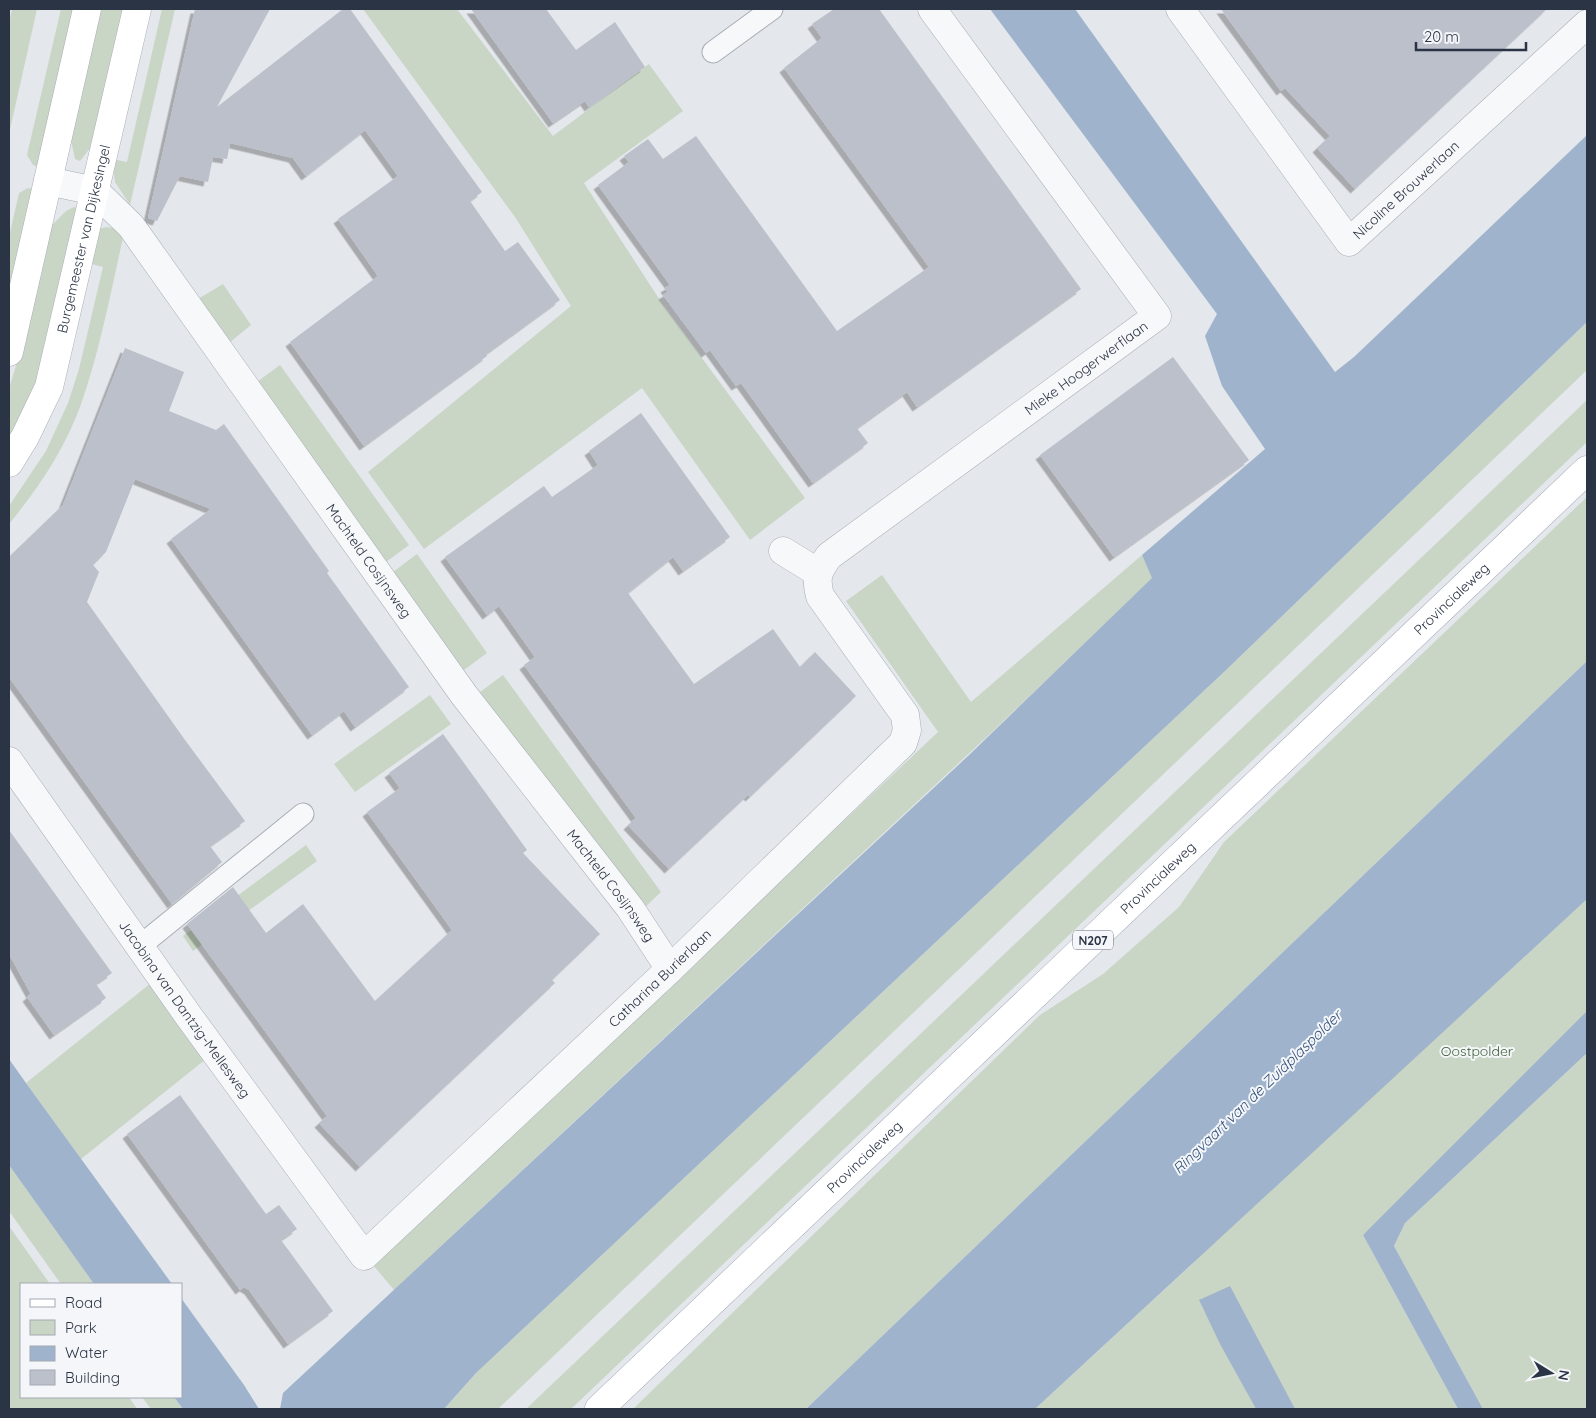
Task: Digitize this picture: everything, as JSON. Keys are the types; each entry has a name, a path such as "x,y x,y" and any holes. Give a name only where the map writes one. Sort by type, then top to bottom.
{"main road":[{"path":"9,352 87,9"},
{"name":"Burgemeester van Dijkesingel","path":"9,463 25,437 49,387 138,9"},
{"name":"Provincialeweg","path":"599,1409 1587,470"}],"street":[{"name":"Mieke Hoogerwerflaan","path":"817,572 829,556 1157,316 932,9"},
{"name":"Nicoline Brouwerlaan","path":"1180,9 1349,242 1587,24"},
{"path":"48,181 95,191"},
{"name":"Machteld Cosijnsweg","path":"95,191 131,226 160,264 464,696 630,908 670,969"},
{"path":"783,551 817,572"},
{"name":"Catharina Burierlaan","path":"364,1256 670,969 903,743 907,730 905,715 820,596 816,581 817,572"},
{"name":"Jacobina van Dantzig-Mellesweg","path":"9,761 364,1256"}],"lane":[{"path":"713,52 772,9"},
{"path":"140,946 303,814"}],"green space":[{"path":"12,9 37,9 9,134 9,23"},
{"path":"61,9 78,9 41,168 33,165 27,155"},
{"path":"99,9 125,9 91,147 80,161 75,159 71,140"},
{"path":"162,9 175,9 130,205 115,182 112,159 127,162"},
{"path":"363,9 457,9 553,136 649,64 683,111 584,183 665,308 805,498 750,540 642,388 424,549 368,472 571,306 515,217"},
{"path":"28,188 36,190 9,313 9,237 19,193"},
{"path":"74,207 77,208 40,372 23,415 9,443 9,389 23,342 52,225 66,211"},
{"path":"107,227 124,233 105,321 87,386 74,423 58,454 40,483 9,524 9,506 46,451 68,403 79,369 103,267 88,263 97,229"},
{"path":"223,284 251,325 229,343 198,299"},
{"path":"1587,322 1587,370 498,1409 444,1409 476,1373 1224,672"},
{"path":"280,365 409,545 386,562 257,382"},
{"path":"1587,400 1587,442 571,1409 526,1409"},
{"path":"1587,497 1587,661 806,1409 633,1409 1040,1015 1103,974 1179,907 1224,842"},
{"path":"417,554 487,653 464,670 393,572"},
{"path":"1142,555 1153,578 993,731 394,1290 373,1265 938,732 846,601 882,575 971,702"},
{"path":"503,675 661,892 640,912 480,692"},
{"path":"430,695 451,724 355,792 334,764"},
{"path":"306,845 317,861 193,951 183,936"},
{"name":"Oostpolder","path":"1587,858 1587,1031 1363,1235 1458,1409 1266,1409 1199,1301 1256,1409 1035,1409 1189,1267"},
{"path":"151,983 206,1059 81,1159 26,1083"},
{"path":"1587,1053 1587,1409 1483,1409 1394,1246 1405,1223"},
{"path":"9,1165 93,1283 60,1283 9,1211"},
{"path":"9,1226 49,1283 20,1283 20,1398 130,1398 137,1409 9,1409"},
{"path":"143,1398 175,1398 183,1409 151,1409"}],"water":[{"path":"990,9 1075,9 1335,372 1354,357 1587,135 1587,322 1224,672 476,1373 444,1409 280,1409 283,1393 968,756 1152,578 1142,555 1265,449 1222,386 1205,336 1217,314"},
{"name":"Ringvaart van de Zuidplaspolder","path":"1587,661 1587,899 1035,1409 806,1409"},
{"path":"1587,1011 1587,1053 1405,1223 1394,1246 1483,1409 1458,1409 1363,1235"},
{"path":"9,1059 171,1283 93,1283 9,1165"},
{"path":"1230,1286 1295,1409 1256,1409 1220,1344 1199,1300"},
{"path":"182,1299 244,1385 259,1409 183,1409 175,1398 182,1398"}],"building":[{"path":"195,9 270,9 217,107 343,9 350,9 482,192 470,201 505,251 518,242 560,300 364,446 290,342 378,276 338,219 398,176 365,130 306,176 293,158 230,143 227,159 213,157 208,182 180,176 157,221 148,218"},
{"path":"471,9 546,9 576,50 615,22 645,67 589,107 585,101 553,123"},
{"path":"834,9 879,9 1081,289 917,407 907,392 857,428 868,443 813,483 741,383 736,386 710,350 706,353 663,295 668,292 665,288 670,285 598,185 629,162 624,156 648,139 663,159 696,136 837,331 929,267 784,68 822,38 812,24"},
{"path":"1221,9 1547,9 1355,189 1317,148 1330,136 1285,88 1281,91"},
{"path":"125,348 184,372 169,411 216,430 224,424 409,687 355,727 344,711 312,735 171,539 211,509 135,479 106,552 93,565 99,572 87,602 245,821 210,846 222,862 172,904 9,677 9,557 63,505"},
{"path":"1173,357 1249,460 1114,557 1040,455"},
{"path":"641,413 730,537 683,571 673,557 628,593 694,684 773,629 800,667 815,652 856,696 750,797 748,795 669,869 628,825 636,818 524,665 535,657 499,606 487,615 445,557 544,486 552,497 598,465 589,451"},
{"path":"443,734 527,850 523,853 600,934 552,980 555,983 360,1167 319,1123 327,1116 187,924 233,887 266,933 303,904 375,1001 452,930 367,812 400,788 389,773"},
{"path":"9,830 112,973 96,984 106,998 54,1035 27,997 31,994 9,954"},
{"path":"180,1095 266,1214 279,1205 297,1229 281,1240 333,1311 288,1344 249,1290 244,1287 240,1290 127,1134"}]}
